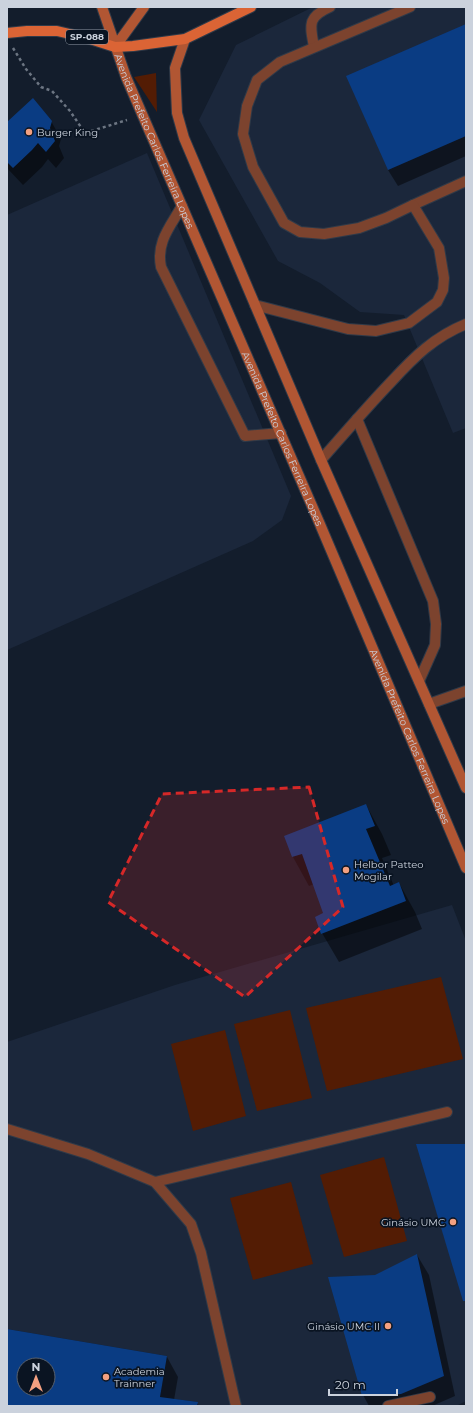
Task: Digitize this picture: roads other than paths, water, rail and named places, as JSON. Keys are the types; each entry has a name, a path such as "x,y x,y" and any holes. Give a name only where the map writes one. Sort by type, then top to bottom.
{"main road":[{"name":"Avenida Prefeito Carlos Ferreira Lopes","path":"102,7 126,77 281,433 466,868"},
{"path":"115,46 144,7"},
{"path":"251,7 185,39 176,68 177,113 182,132 321,460 466,788"},
{"name":"SP-088","path":"7,33 57,31 115,46 133,46 185,39"}],"lane":[{"path":"314,47 310,30 313,18 316,14 330,7"},
{"path":"410,7 280,62 258,80 247,106 243,134 253,167 284,222 300,232 324,234 359,228 386,218 466,181"},
{"path":"255,305 348,329 376,331 409,323 437,302 443,290 444,278 439,248 413,205"},
{"path":"182,206 162,242 160,258 161,267 245,436 281,433"},
{"path":"321,460 374,398 419,352 451,330 466,324"},
{"path":"357,419 433,601 436,624 435,645 419,681"},
{"path":"429,704 466,691"},
{"path":"155,1182 447,1112"},
{"path":"7,1129 88,1154 155,1182 191,1224 201,1253 236,1406"},
{"path":"388,1406 430,1397"}],"place":[{"name":"Burger King","path":"29,132"},
{"name":"Helbor Patteo Mogilar","path":"346,870"},
{"name":"Ginásio UMC","path":"453,1222"},
{"name":"Ginásio UMC II","path":"388,1326"},
{"name":"Academia Trainner","path":"106,1377"}]}
